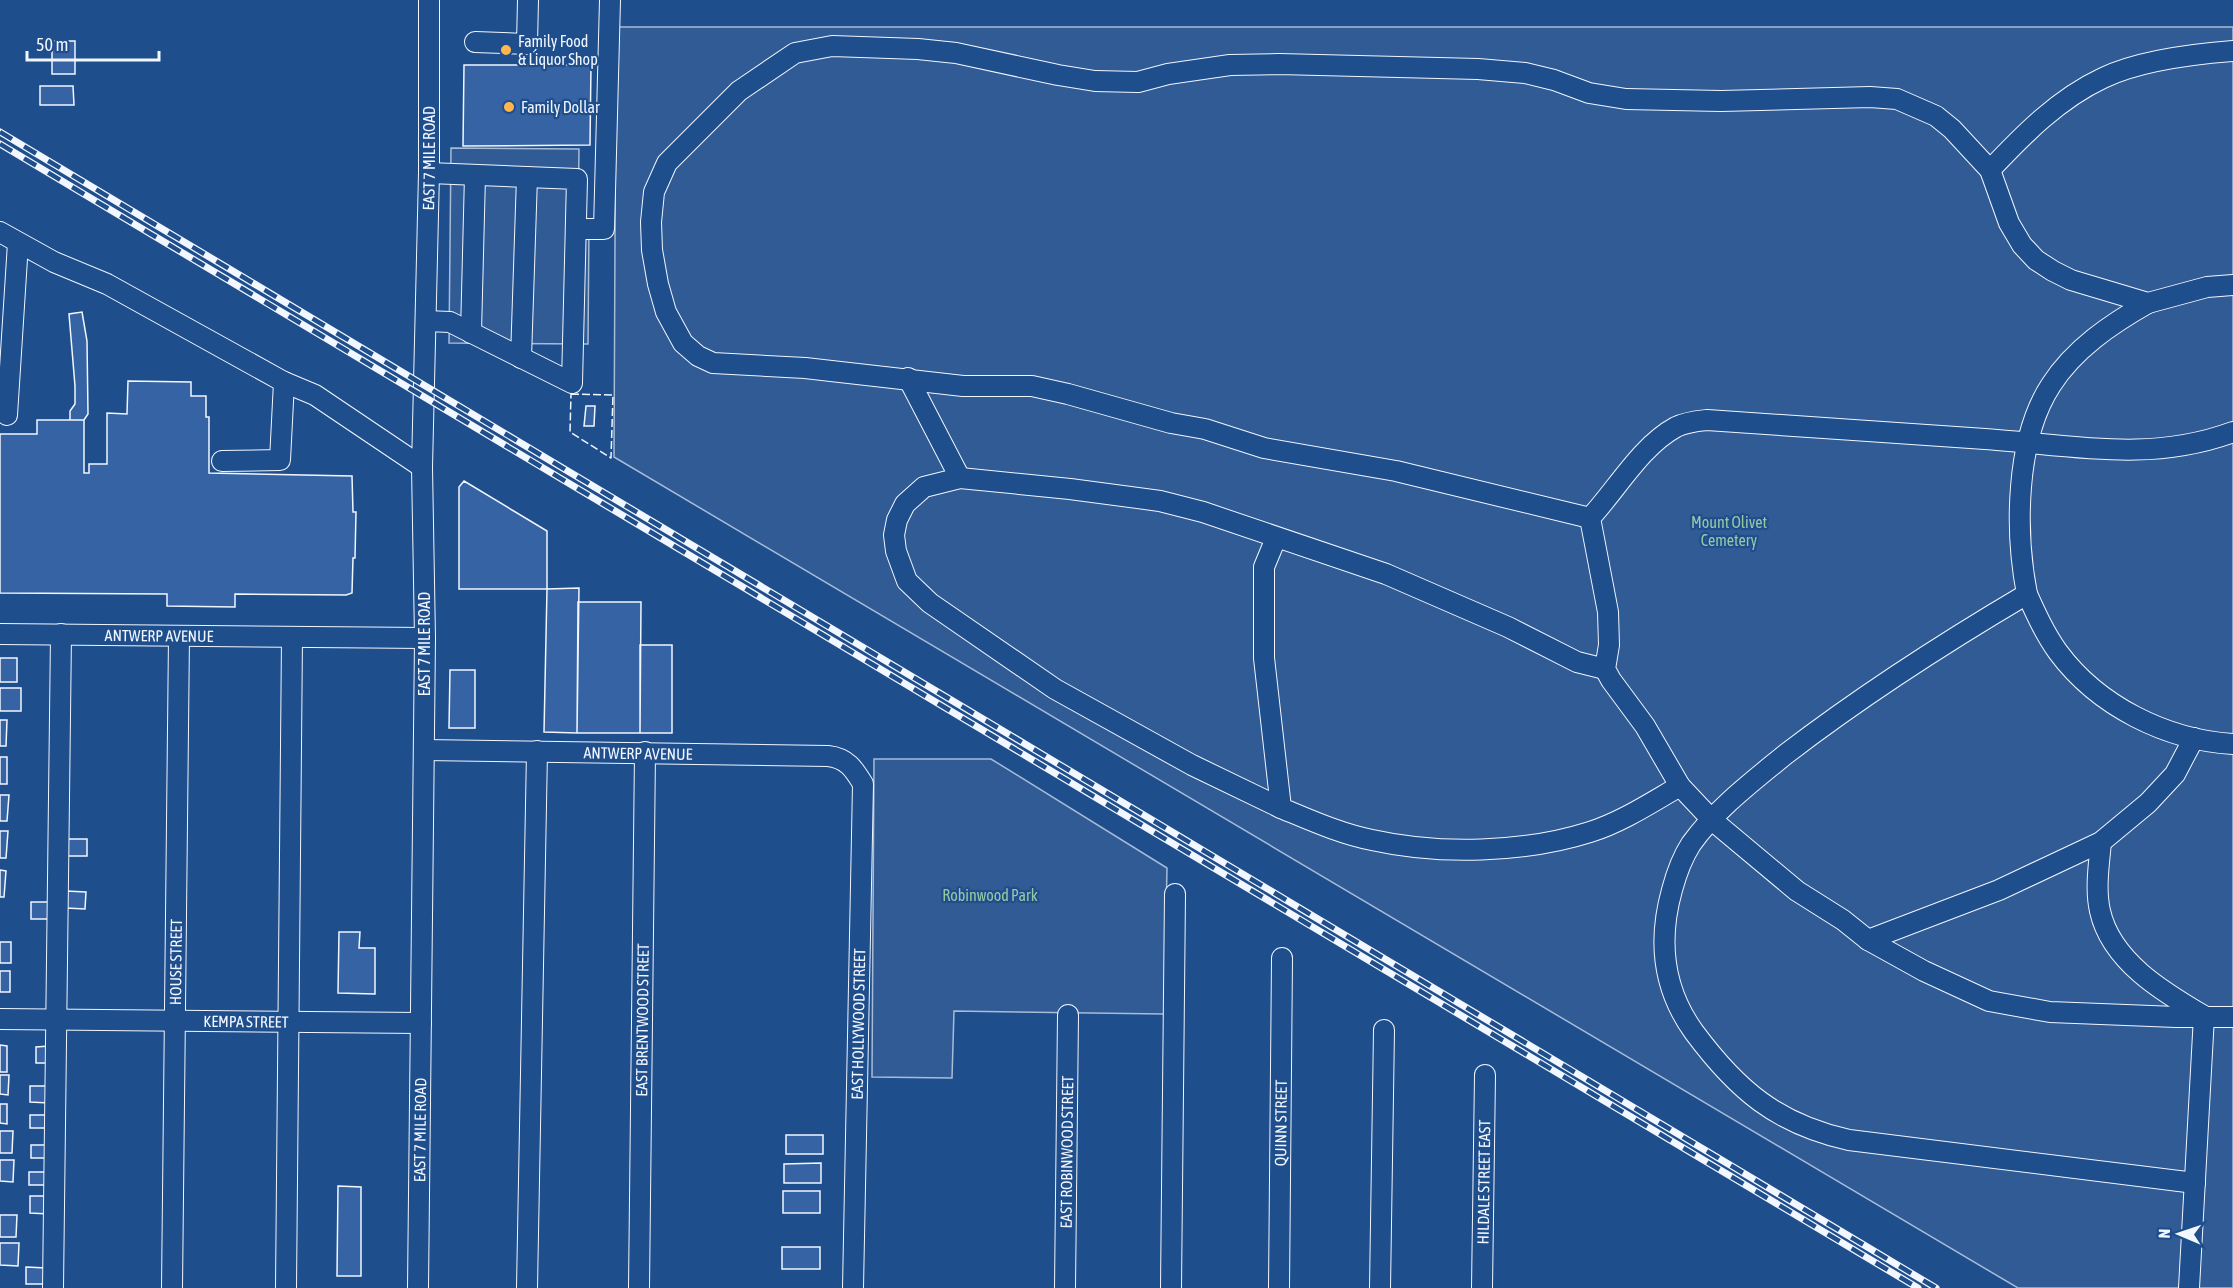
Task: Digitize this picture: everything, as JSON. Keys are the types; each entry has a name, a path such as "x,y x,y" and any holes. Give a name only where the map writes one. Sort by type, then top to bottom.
{"street":[{"name":"EAST 7 MILE ROAD","path":"418,1288 425,638 422,467 429,173 429,0"},
{"path":"475,42 527,44 528,0"},
{"path":"576,228 604,229 610,0"},
{"path":"1590,518 1396,471 1264,448 1204,429 1171,423 1032,386 963,386 805,368 713,363 698,356 683,342 666,312 652,250 651,222 654,192 667,163 740,91 795,53 832,46 918,49 956,53 1095,81 1138,82 1198,69 1230,65 1279,64 1478,69 1513,72 1554,80 1589,93 1626,99 1721,101 1870,97 1897,99 1920,108 1944,122 1989,170 2009,223 2022,245 2036,260 2071,280 2148,303"},
{"path":"1989,170 2048,113 2104,77 2138,66 2204,53 2233,51"},
{"path":"426,321 450,322 572,383 577,179 429,173"},
{"path":"471,333 475,175"},
{"path":"521,358 526,177"},
{"path":"0,232 18,243 107,285 284,382 315,395 422,467"},
{"path":"7,416 18,243"},
{"path":"2233,285 2207,287 2148,303 2118,320 2091,341 2061,371 2049,387 2036,415 2022,476 2020,512 2022,567 2027,594 2058,652 2089,685 2138,718 2194,738 2233,744"},
{"path":"908,378 960,478"},
{"path":"222,461 280,460 284,382"},
{"path":"1590,518 1655,442 1676,427 1690,422 1707,420 2029,442 2116,451 2185,446 2233,432"},
{"path":"1680,786 1636,811 1591,831 1541,844 1479,849 1425,848 1371,840 1328,827 1281,808 1192,765 1055,689 919,594 907,581 898,558 894,535 897,520 905,504 924,487 960,478 1080,490 1160,501 1386,574 1508,627 1577,662 1605,669 1645,726 1680,786 1712,820 1797,891 1844,920 1869,940 1959,988 1989,1001 2061,1013 2233,1017"},
{"path":"1590,518 1608,612 1609,645 1605,669"},
{"path":"1276,538 1264,567 1264,658 1281,808"},
{"path":"2027,594 1904,669 1823,726 1753,781 1712,820 1690,845 1677,874 1668,905 1664,930 1664,961 1671,989 1678,1007 1710,1053 1744,1090 1770,1110 1820,1134 1849,1140 2195,1183"},
{"name":"ANTWERP AVENUE","path":"0,634 425,638"},
{"path":"53,1288 61,634"},
{"name":"HOUSE STREET","path":"172,1288 179,636"},
{"path":"286,1288 292,637"},
{"path":"1869,940 1999,890 2101,842 2132,818 2175,774 2194,738"},
{"name":"ANTWERP AVENUE","path":"424,750 828,756 838,758 849,765"},
{"path":"527,1288 537,751"},
{"name":"EAST BRENTWOOD STREET","path":"639,1288 645,752"},
{"name":"EAST HOLLYWOOD STREET","path":"849,765 863,784 853,1288"},
{"path":"2101,842 2097,880 2099,909 2111,939 2121,954 2157,986 2204,1016"},
{"path":"1171,1288 1175,894"},
{"name":"QUINN STREET","path":"1279,1288 1282,958"},
{"name":"EAST ROBINWOOD STREET","path":"1065,1288 1068,1015"},
{"path":"2189,1288 2204,1016"},
{"name":"KEMPA STREET","path":"0,1019 421,1023"},
{"path":"1380,1288 1383,1030"},
{"name":"HILDALE STREET EAST","path":"1482,1288 1485,1075"}],"shaded area":[{"name":"Mount Olivet Cemetery","path":"616,27 2233,27 2233,1288 2018,1288 614,457"},
{"path":"451,148 579,149 578,222 589,223 588,344 449,343"},
{"name":"Robinwood Park","path":"874,759 991,759 1167,868 1164,1014 954,1011 952,1078 872,1077"}],"building":[{"path":"52,41 75,41 75,74 52,74"},
{"path":"464,65 591,65 590,145 463,146"},
{"path":"40,86 73,86 74,105 40,105"},
{"path":"82,312 87,341 88,414 84,420 70,420 70,411 75,404 75,386 69,314"},
{"path":"128,381 191,382 191,396 206,396 206,417 209,417 209,473 352,476 353,512 356,512 352,593 346,595 235,594 235,607 167,606 167,594 0,593 0,434 37,434 37,420 84,420 84,473 89,473 89,464 107,464 107,413 127,414"},
{"path":"586,406 595,406 594,426 584,426"},
{"path":"464,481 547,531 547,589 459,589 459,487"},
{"path":"579,588 577,733 544,732 547,589"},
{"path":"578,602 641,602 640,733 577,733"},
{"path":"640,645 672,645 672,733 640,733"},
{"path":"0,658 17,658 17,682 0,682"},
{"path":"450,670 475,670 475,728 449,728"},
{"path":"0,688 21,688 21,711 0,711"},
{"path":"0,720 7,720 6,746 0,746"},
{"path":"0,757 7,757 7,784 0,784"},
{"path":"0,795 9,795 7,821 0,821"},
{"path":"0,831 8,831 6,858 0,858"},
{"path":"68,839 87,839 87,856 67,856"},
{"path":"0,870 6,871 4,897 0,897"},
{"path":"66,891 86,892 85,909 66,908"},
{"path":"31,902 51,902 50,919 31,919"},
{"path":"339,932 360,932 359,948 375,948 375,994 338,993"},
{"path":"0,942 11,942 11,963 0,963"},
{"path":"0,971 10,971 10,992 0,992"},
{"path":"0,1045 7,1046 7,1072 0,1072"},
{"path":"49,1046 49,1063 36,1063 36,1047"},
{"path":"0,1075 9,1075 8,1095 0,1094"},
{"path":"30,1086 50,1086 49,1103 30,1102"},
{"path":"0,1104 7,1104 7,1124 0,1123"},
{"path":"30,1115 47,1115 47,1128 30,1128"},
{"path":"0,1131 13,1131 12,1153 0,1153"},
{"path":"786,1135 823,1135 823,1154 786,1154"},
{"path":"31,1145 47,1145 47,1158 31,1158"},
{"path":"0,1160 14,1160 13,1182 0,1181"},
{"path":"821,1163 821,1183 784,1183 784,1164"},
{"path":"29,1172 46,1172 45,1185 29,1185"},
{"path":"338,1186 361,1187 361,1276 337,1276"},
{"path":"783,1191 820,1191 820,1213 783,1213"},
{"path":"30,1196 50,1196 49,1214 30,1213"},
{"path":"0,1215 17,1215 16,1237 0,1237"},
{"path":"0,1243 19,1243 18,1266 0,1265"},
{"path":"782,1247 820,1247 820,1269 782,1269"},
{"path":"26,1267 46,1268 45,1284 26,1284"}],"railway":[{"path":"0,132 1936,1288"},
{"path":"0,144 1918,1288"}],"fence":[{"path":"571,394 613,395 611,458 570,432 571,394"}],"place":[{"name":"Family Food & Liquor Shop","path":"506,50"},
{"name":"Family Dollar","path":"509,107"}]}
